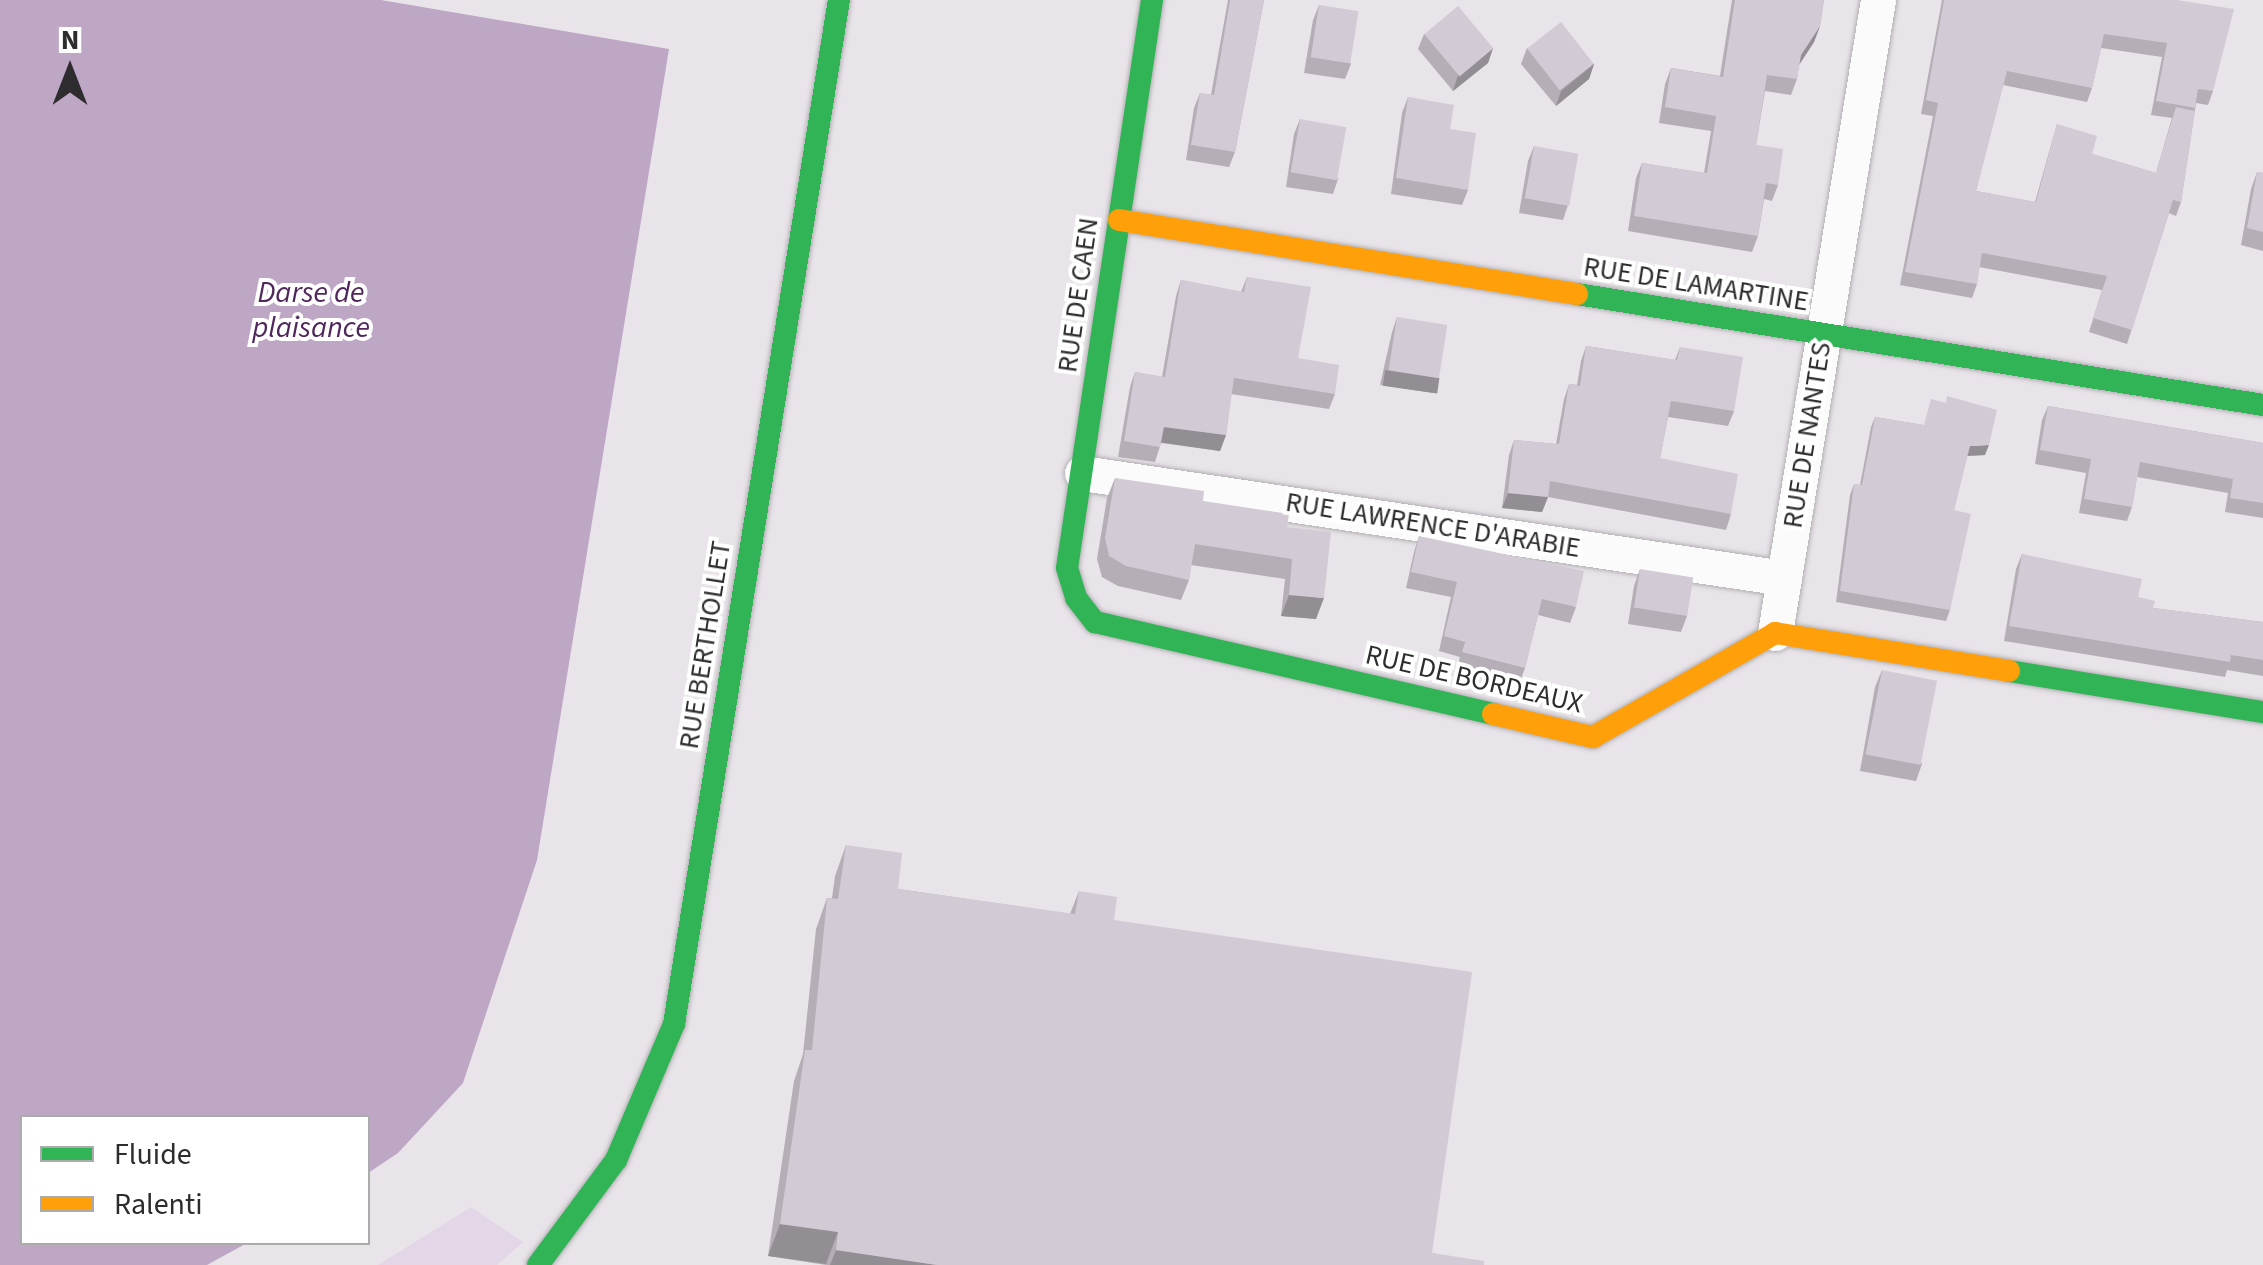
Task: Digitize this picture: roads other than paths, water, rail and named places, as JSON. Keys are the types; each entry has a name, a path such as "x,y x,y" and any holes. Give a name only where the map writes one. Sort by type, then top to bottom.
{"street":[{"name":"RUE BERTHOLLET","path":"538,1265 616,1160 674,1024 839,0"},
{"name":"RUE DE CAEN","path":"1076,598 1067,568 1152,0"},
{"name":"RUE DE NANTES","path":"1775,633 1878,0"},
{"name":"RUE DE LAMARTINE","path":"1120,220 2263,405"},
{"name":"RUE LAWRENCE D'ARABIE","path":"1082,473 1784,578"},
{"name":"RUE DE BORDEAUX","path":"1076,598 1095,622 1592,737 1775,633"},
{"path":"1775,633 2263,712"}],"water":[{"name":"Darse de plaisance","path":"0,0 381,0 669,49 537,860 463,1083 398,1153 370,1172 370,1115 20,1115 20,1245 243,1245 207,1265 0,1265"}]}
